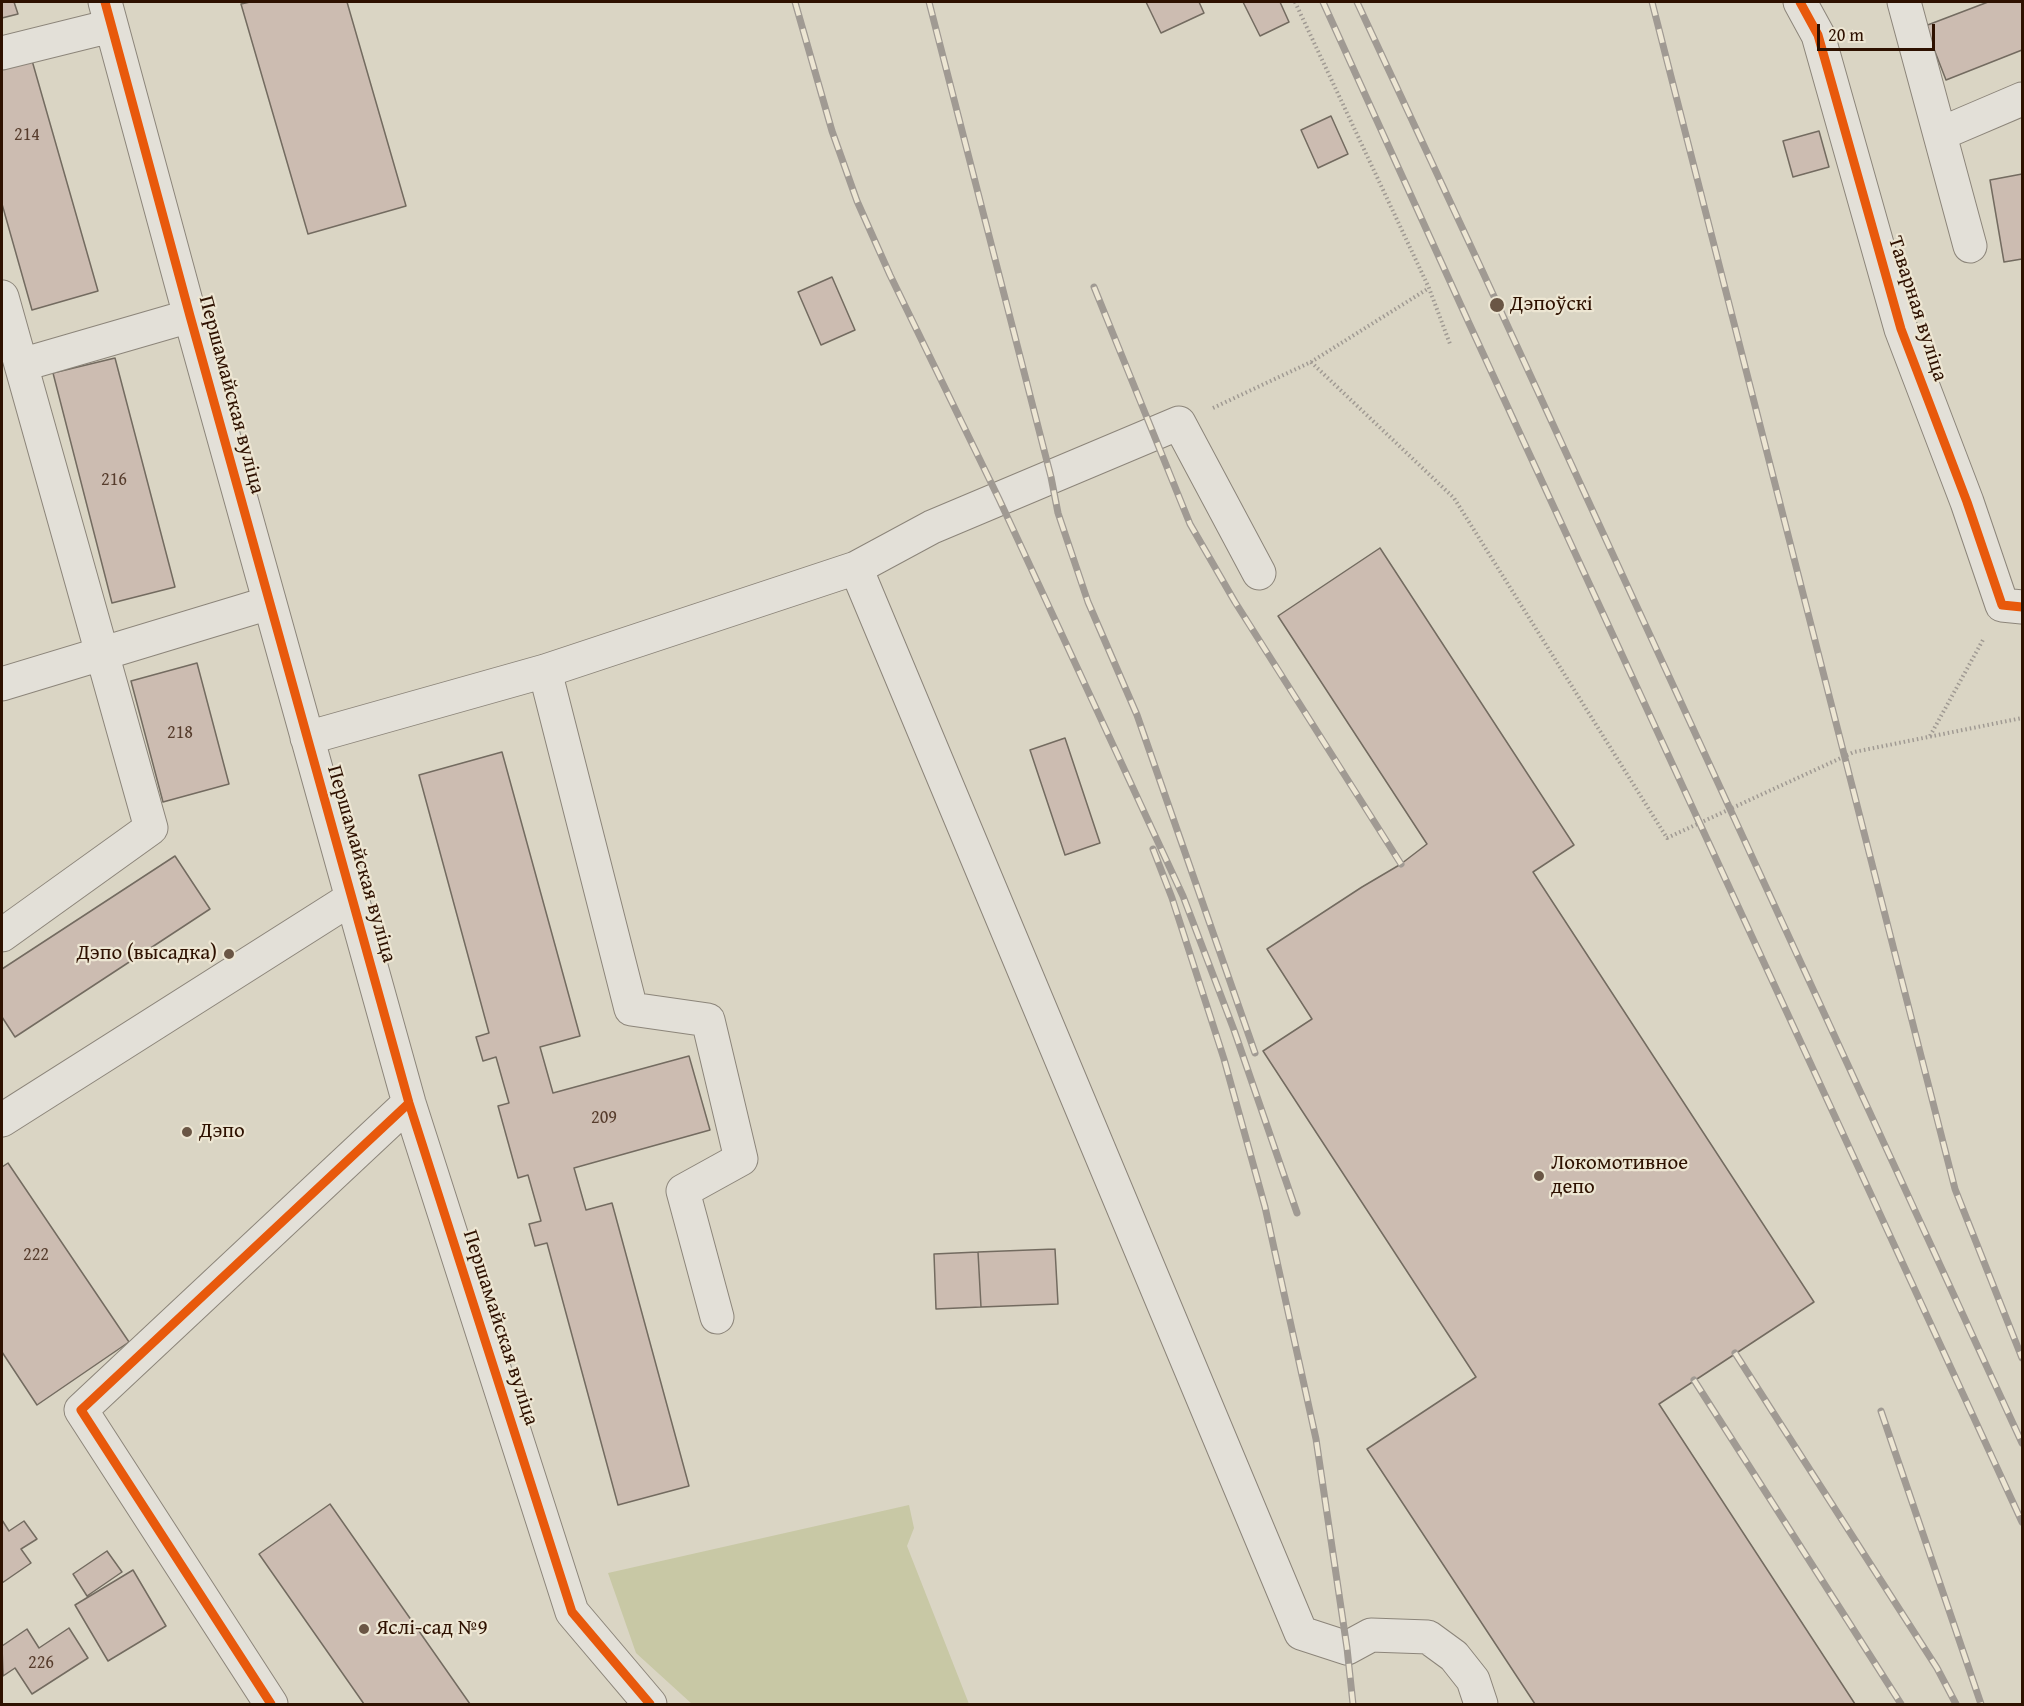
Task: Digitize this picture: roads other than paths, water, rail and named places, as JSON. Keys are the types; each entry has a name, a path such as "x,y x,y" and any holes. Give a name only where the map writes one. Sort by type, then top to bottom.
{"street":[{"name":"Таварная вуліца","path":"1800,2 1818,35 1901,329 1967,502 2012,606"},
{"path":"1904,2 1970,246"},
{"path":"2,53 108,14"},
{"name":"Першамайская вуліца","path":"108,14 409,1103 572,1612 650,1704"},
{"path":"1940,134 2022,99"},
{"path":"2,297 151,828 2,934"},
{"path":"21,365 190,316"},
{"path":"307,738 545,671 856,568 933,527 1179,423 1259,573"},
{"path":"856,568 1301,1633 1347,1648 1371,1635 1428,1638 1454,1656 1473,1680 1481,1704"},
{"path":"2,684 269,603"},
{"path":"545,671 631,1009 708,1020 741,1159 683,1191 717,1317"},
{"path":"2,1120 352,898"},
{"path":"270,1704 81,1410 409,1103"}],"railway":[{"path":"795,2 832,131 857,201 890,275 999,499 1183,896 1234,1030 1297,1213"},
{"path":"929,2 1051,477 1058,513 1088,602 1137,715 1255,1053"},
{"path":"1323,2 2022,1522"},
{"path":"1357,2 2022,1443"},
{"path":"1652,2 1955,1189 2022,1358"},
{"path":"1094,287 1190,524 1235,602 1401,864"},
{"path":"1153,849 1172,898 1224,1059 1265,1207 1316,1439 1347,1648 1353,1704"},
{"path":"1735,1353 1937,1668 1956,1704"},
{"path":"1694,1380 1901,1704"},
{"path":"1881,1411 1981,1704"}],"place":[{"name":"Дэпоўскі","path":"1497,305"},
{"name":"Дэпо (высадка)","path":"229,954"},
{"name":"Дэпо","path":"187,1132"},
{"name":"Локомотивное депо","path":"1539,1176"},
{"name":"Яслі-сад №9","path":"364,1629"}]}
